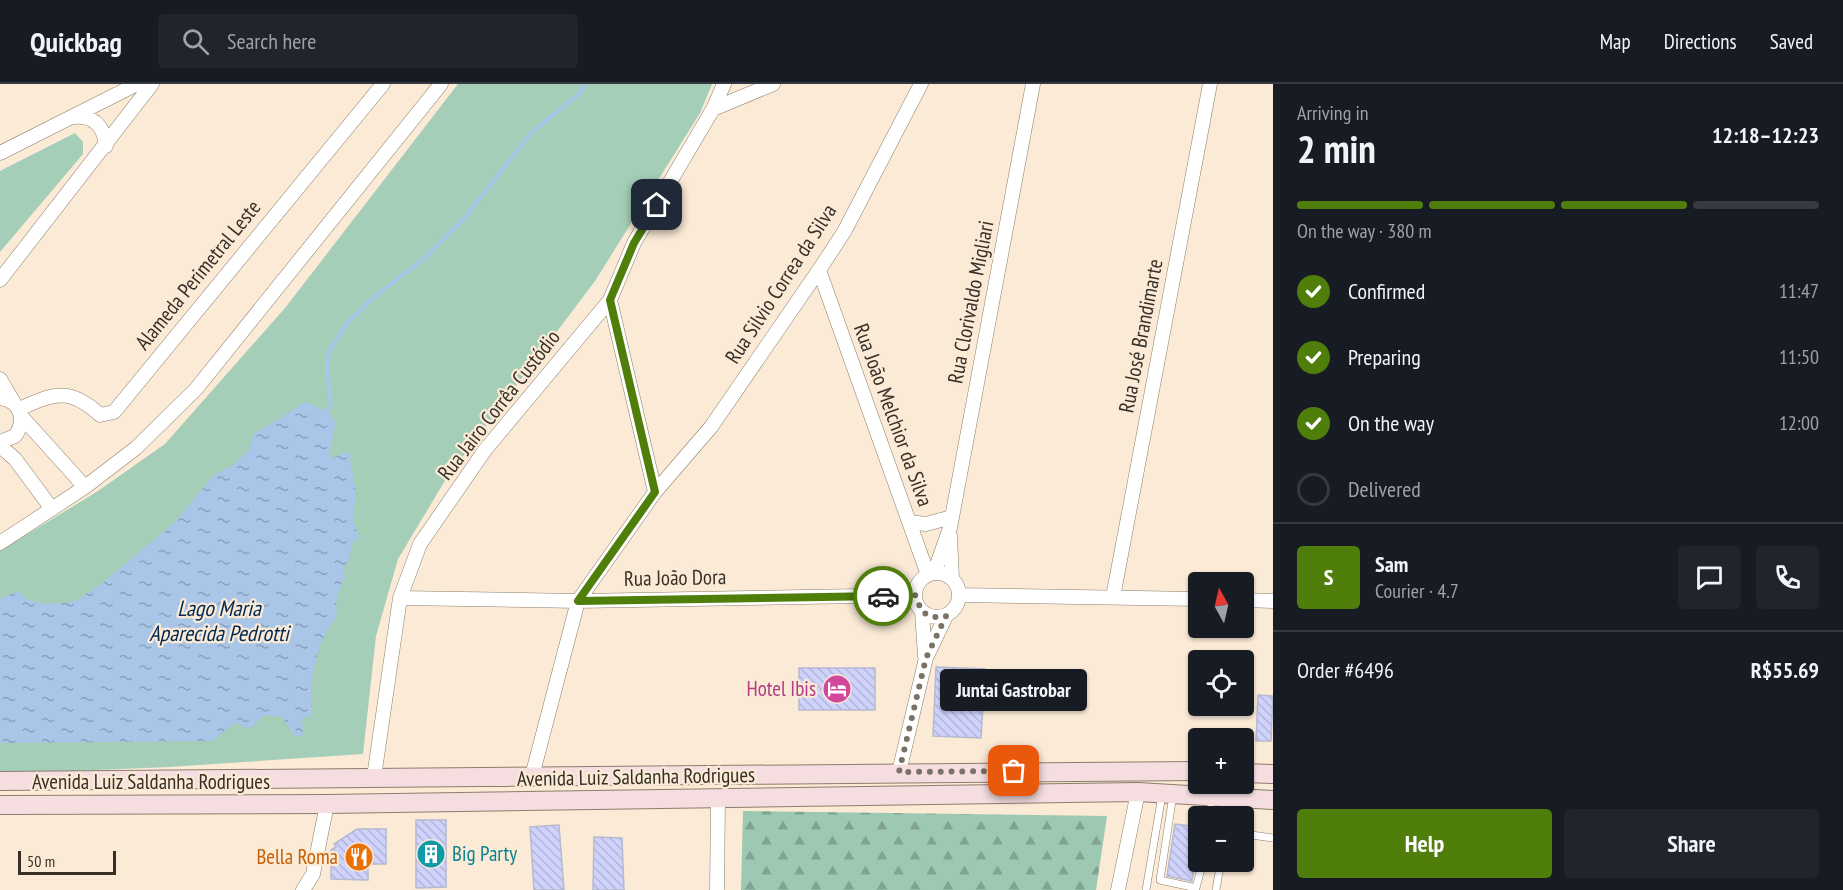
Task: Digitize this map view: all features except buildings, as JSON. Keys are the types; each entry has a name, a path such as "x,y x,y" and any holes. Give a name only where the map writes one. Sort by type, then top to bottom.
{"main road":[{"path":"0,781 1188,771"},
{"path":"1254,773 1273,774"},
{"name":"Avenida Luiz Saldanha Rodrigues","path":"0,805 327,804 1138,792 1273,800"}],"street":[{"path":"0,153 137,84"},
{"path":"0,280 152,84"},
{"name":"Alameda Perimetral Leste","path":"18,409 44,397 63,395 84,400 100,415 114,412 383,84"},
{"path":"0,543 85,487 136,448 196,389 441,84"},
{"name":"Rua Jairo Corrêa Custódio","path":"374,777 400,598 420,544 485,450 610,300 634,243 713,110 724,84"},
{"path":"713,110 773,84"},
{"name":"Rua Silvio Correa da Silva","path":"532,776 578,601 655,492 711,427 819,270 843,232 921,84"},
{"name":"Rua Clorivaldo Migliari","path":"931,574 951,522 1033,84"},
{"name":"Rua José Brandimarte","path":"1113,597 1210,84"},
{"path":"71,117 84,116 97,122 105,132 106,146"},
{"name":"Rua João Melchior da Silva","path":"819,270 909,522 931,574"},
{"path":"610,300 655,492"},
{"path":"0,379 18,409 85,487"},
{"path":"0,398 18,409"},
{"path":"18,409 20,430 15,436 0,444 15,459 52,509"},
{"path":"909,522 926,524 951,522"},
{"name":"Rua Clorivaldo Migliari","path":"951,522 952,578"},
{"path":"899,772 926,658 946,616 956,608 960,595 952,578 931,574 918,583 915,595 922,612 926,658"},
{"name":"Rua João Dora","path":"400,598 578,601 915,595"},
{"path":"960,595 1188,599"},
{"path":"1254,600 1273,601"},
{"path":"922,612 934,617 946,616"},
{"path":"1118,890 1138,792"},
{"path":"717,890 718,798"},
{"path":"303,890 313,874 327,804"}],"lane":[{"path":"1168,794 1160,880 1196,888 1200,872"},
{"path":"1146,890 1168,794"},
{"path":"1211,806 1212,797"},
{"path":"1254,835 1273,838"},
{"path":"1216,890 1219,872"}],"green space":[{"path":"458,84 712,84 700,113 595,281 446,479 398,559 376,636 363,754 169,767 0,774 0,551 98,491 165,444 285,308"},
{"path":"75,133 83,142 83,154 0,252 0,171"},
{"path":"743,811 1107,816 1096,890 741,890"}],"water":[{"name":"Lago Maria Aparecida Pedrotti","path":"306,402 322,410 331,407 329,414 336,422 329,454 334,458 343,452 352,455 350,460 356,492 353,520 359,537 357,541 354,539 348,564 343,566 345,577 338,596 337,616 326,632 315,662 311,694 312,715 302,719 303,735 299,737 293,734 282,717 264,715 250,728 242,727 239,723 232,725 212,741 0,743 0,599 18,591 27,600 44,604 73,602 100,585 173,524 214,475 233,465 249,450 254,434"}],"waterway":[{"path":"331,407 327,366 329,351 347,323 373,298 427,256 467,215 531,133 580,93 586,84"}],"way so far":[{"path":"883,596 915,595 915,601 922,612 934,617 946,616 926,658 899,772 1014,771"}],"place":[{"name":"Hotel Ibis","path":"837,689"},
{"name":"Juntai Gastrobar","path":"1014,771"},
{"name":"Big Party","path":"431,854"},
{"name":"Bella Roma","path":"359,857"}],"route":[{"path":"657,205 634,243 610,300 655,492 578,601 883,596"}]}
